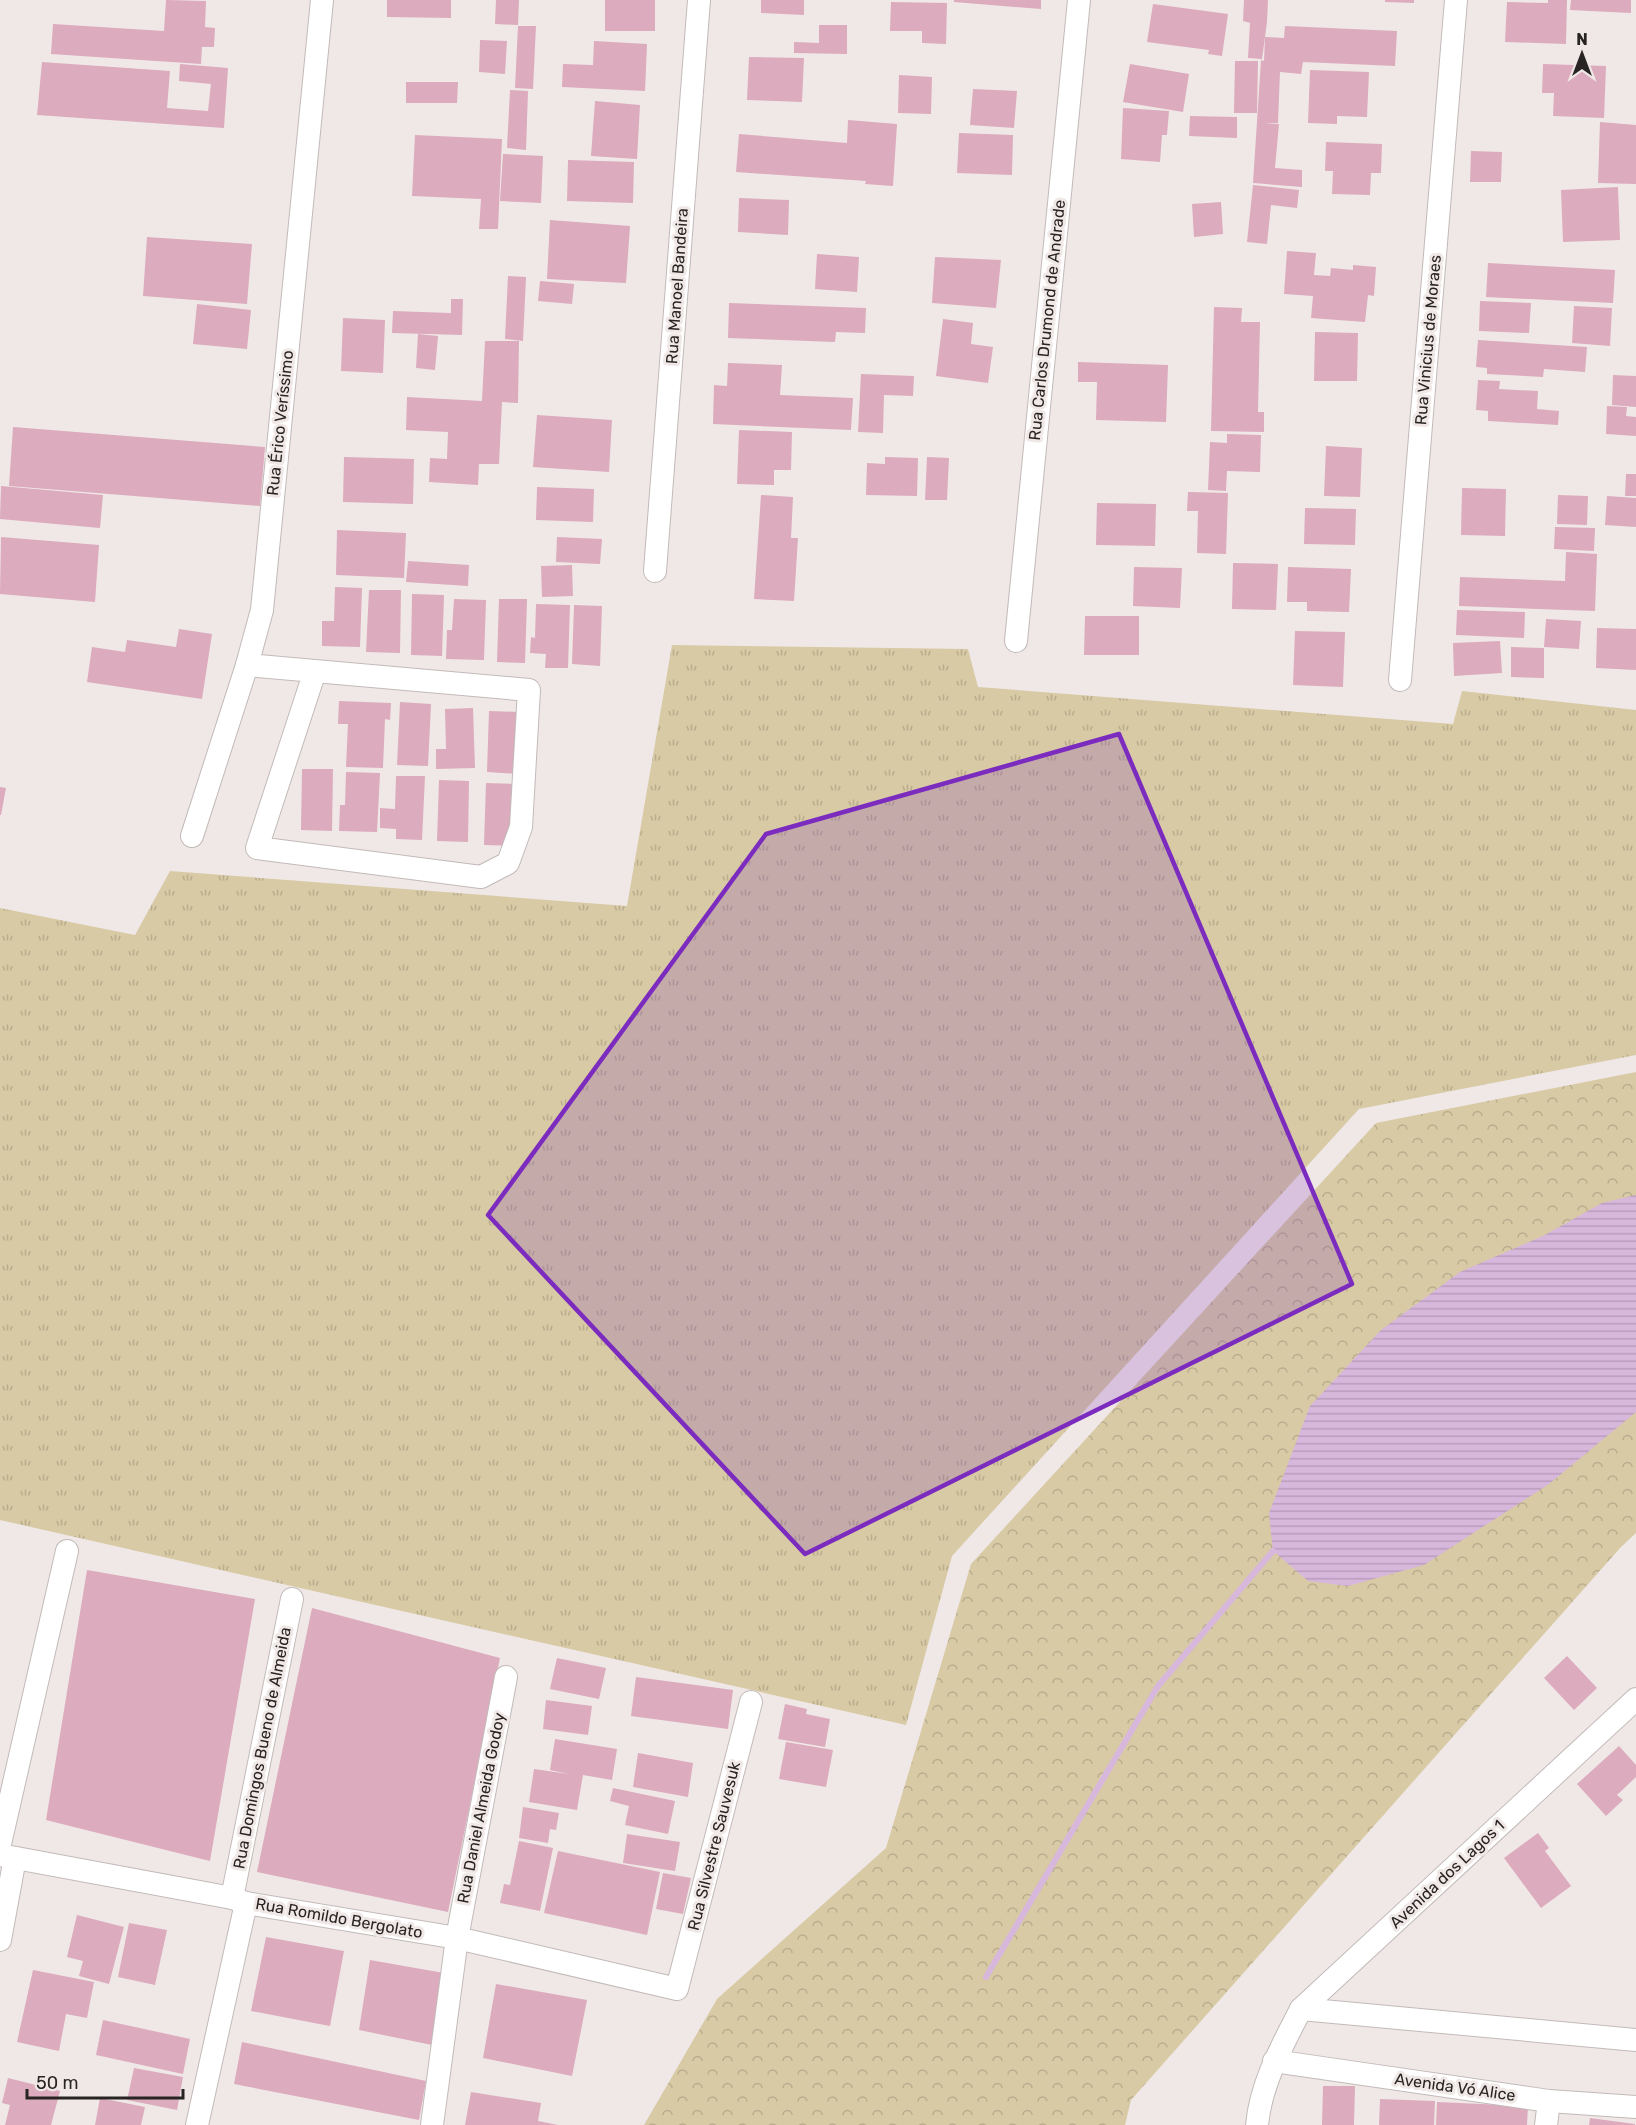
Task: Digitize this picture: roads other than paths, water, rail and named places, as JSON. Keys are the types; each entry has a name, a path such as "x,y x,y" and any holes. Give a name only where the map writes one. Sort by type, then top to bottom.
{"street":[{"name":"Rua Érico Veríssimo","path":"192,836 247,665 262,610 322,0"},
{"name":"Rua Manoel Bandeira","path":"655,571 699,0"},
{"name":"Rua Carlos Drumond de Andrade","path":"1016,641 1079,0"},
{"name":"Rua Vinicius de Moraes","path":"1400,680 1456,0"},
{"path":"247,665 315,671 529,690 521,827 508,863 481,877 257,848 315,671"},
{"path":"0,1940 5,1852 66,1551"},
{"name":"Rua Domingos Bueno de Almeida","path":"197,2125 292,1599"},
{"name":"Rua Daniel Almeida Godoy","path":"432,2125 457,1938 506,1677"},
{"name":"Avenida dos Lagos 1","path":"1257,2125 1259,2107 1274,2061 1302,2009 1636,1699"},
{"name":"Rua Silvestre Sauvesuk","path":"677,1989 751,1702"},
{"name":"Rua Romildo Bergolato","path":"5,1852 239,1900 457,1938 677,1989"},
{"path":"1302,2009 1636,2040"},
{"name":"Avenida Vó Alice","path":"1274,2061 1549,2101 1636,2107"},
{"path":"1546,2125 1549,2101"}],"waterway":[{"path":"986,1977 1158,1686 1273,1551"}]}
